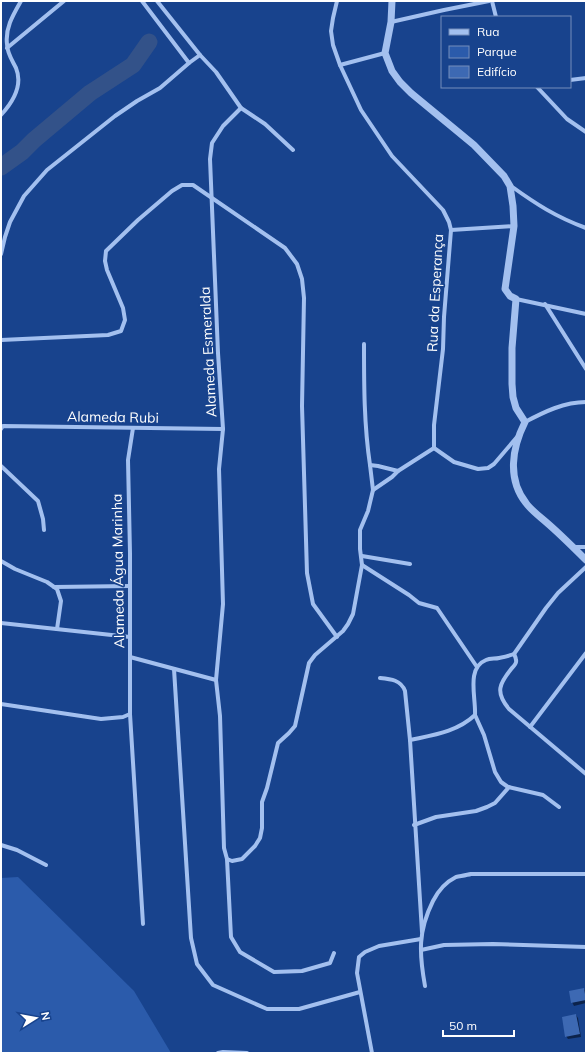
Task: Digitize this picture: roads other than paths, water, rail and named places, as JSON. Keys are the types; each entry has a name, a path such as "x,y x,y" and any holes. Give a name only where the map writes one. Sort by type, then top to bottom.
{"street":[{"path":"1,115 15,97 17,88 17,72 7,48 7,34 8,27 21,1"},
{"path":"7,48 64,1"},
{"path":"142,1 189,63"},
{"path":"158,1 200,55 216,72 241,108 265,124 293,150"},
{"name":"Rua da Esperança","path":"337,1 331,32 333,45 340,66 361,110 392,156 443,210 451,230 443,349 434,425 434,448"},
{"path":"392,1 391,22 385,53 392,71 400,82 411,93 474,145 496,167 510,186 544,209 569,222 586,228"},
{"path":"391,22 489,1"},
{"path":"492,1 496,16"},
{"path":"340,66 385,53"},
{"path":"1,254 10,222 24,196 47,170 115,116 160,88 200,55"},
{"path":"571,80 586,78"},
{"path":"538,88 567,119 586,132"},
{"name":"Alameda Esmeralda","path":"241,108 223,126 212,142 210,159 218,353 223,429 220,469 223,604 216,680 220,716 224,848 227,859 231,937 240,952 274,972 302,971 330,963 334,953"},
{"path":"1,340 108,335 121,331 125,320 123,308 107,270 105,261 106,251 138,220 172,191 182,185 193,185 280,243 290,253 297,264 302,279 304,298 302,406 307,572 313,604 337,637"},
{"path":"510,186 514,226 504,285 507,293 516,299 586,314"},
{"path":"451,230 514,226"},
{"path":"516,299 512,348 512,384 516,408 525,422"},
{"path":"545,304 586,369"},
{"path":"227,859 232,861 242,859 255,846 260,838 262,828 262,802 278,743 295,726 310,663 315,654 337,637 348,624 353,614 362,565 362,556 359,543 360,530 368,511 372,490 366,442 363,396 364,344"},
{"path":"372,490 434,448 454,462 478,469 488,468 494,464 518,436 525,422 539,414 555,408 586,402"},
{"name":"Alameda Rubi","path":"2,428 223,429"},
{"name":"Alameda Água Marinha","path":"133,428 128,460 130,714 143,924"},
{"path":"518,436 514,459 514,474 517,488 526,504 586,560"},
{"path":"370,465 398,471"},
{"path":"1,466 38,501 43,519 44,530"},
{"path":"573,547 586,547"},
{"path":"362,556 410,564"},
{"path":"1,561 15,569 47,582 57,589 61,601 56,629"},
{"path":"362,565 420,603 437,608 477,667"},
{"path":"559,807 543,795 510,787 501,782 495,772 484,735 476,715 475,669 488,659 514,654 558,593 586,567"},
{"path":"54,587 130,586"},
{"path":"1,623 130,636"},
{"path":"530,727 586,653"},
{"path":"514,654 516,660 515,664 502,679 499,688 500,696 509,709 586,773"},
{"path":"130,657 216,680"},
{"path":"174,669 191,938 197,964 213,985 267,1009 299,1009 360,992"},
{"path":"380,678 398,682 403,686 405,691 410,740 414,824 422,932"},
{"path":"1,704 101,719 123,717 130,714"},
{"path":"410,740 456,728 476,715"},
{"path":"414,824 436,817 487,808 495,803 510,787"},
{"path":"1,845 17,850 46,865"},
{"path":"425,986 421,950 422,932 426,916 439,892 450,881 457,877 471,874 586,874"},
{"path":"372,1053 357,973 359,957 365,952 379,946 421,938"},
{"path":"421,950 444,945 493,944 586,947"},
{"path":"218,1053 247,1053"}],"waterway":[{"path":"1,167 22,152 90,93 133,65 149,42"}]}
